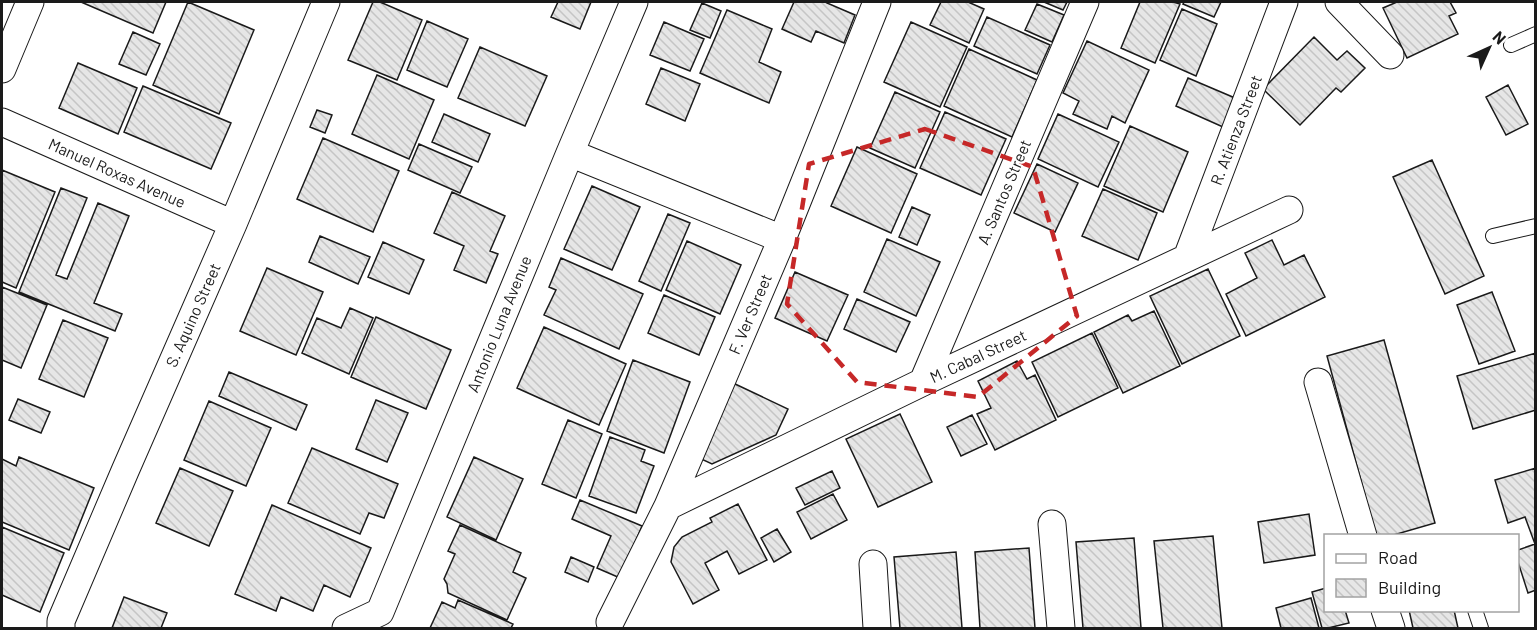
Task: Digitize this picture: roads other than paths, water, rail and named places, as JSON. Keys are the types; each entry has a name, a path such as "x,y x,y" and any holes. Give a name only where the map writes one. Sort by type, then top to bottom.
{"street":[{"path":"2,69 30,2"},
{"name":"S. Aquino Street","path":"61,628 61,621 124,471 233,224 326,2"},
{"name":"Antonio Luna Avenue","path":"346,628 380,612 634,2"},
{"name":"F. Ver Street","path":"610,622 668,506 782,239 877,2"},
{"name":"A. Santos Street","path":"923,382 1086,2"},
{"name":"R. Atienza Street","path":"1187,258 1284,2"},
{"path":"1339,2 1390,55"},
{"name":"Manuel Roxas Avenue","path":"2,122 233,224"},
{"path":"570,153 782,239"},
{"name":"M. Cabal Street","path":"668,506 923,382 1289,210"},
{"path":"1318,382 1362,534"},
{"path":"1052,524 1061,628"},
{"path":"873,564 877,628"},
{"path":"1386,612 1391,628"}],"lane":[{"path":"1510,45 1536,33"},
{"path":"1493,236 1536,226"},
{"path":"1476,612 1481,628"}]}
